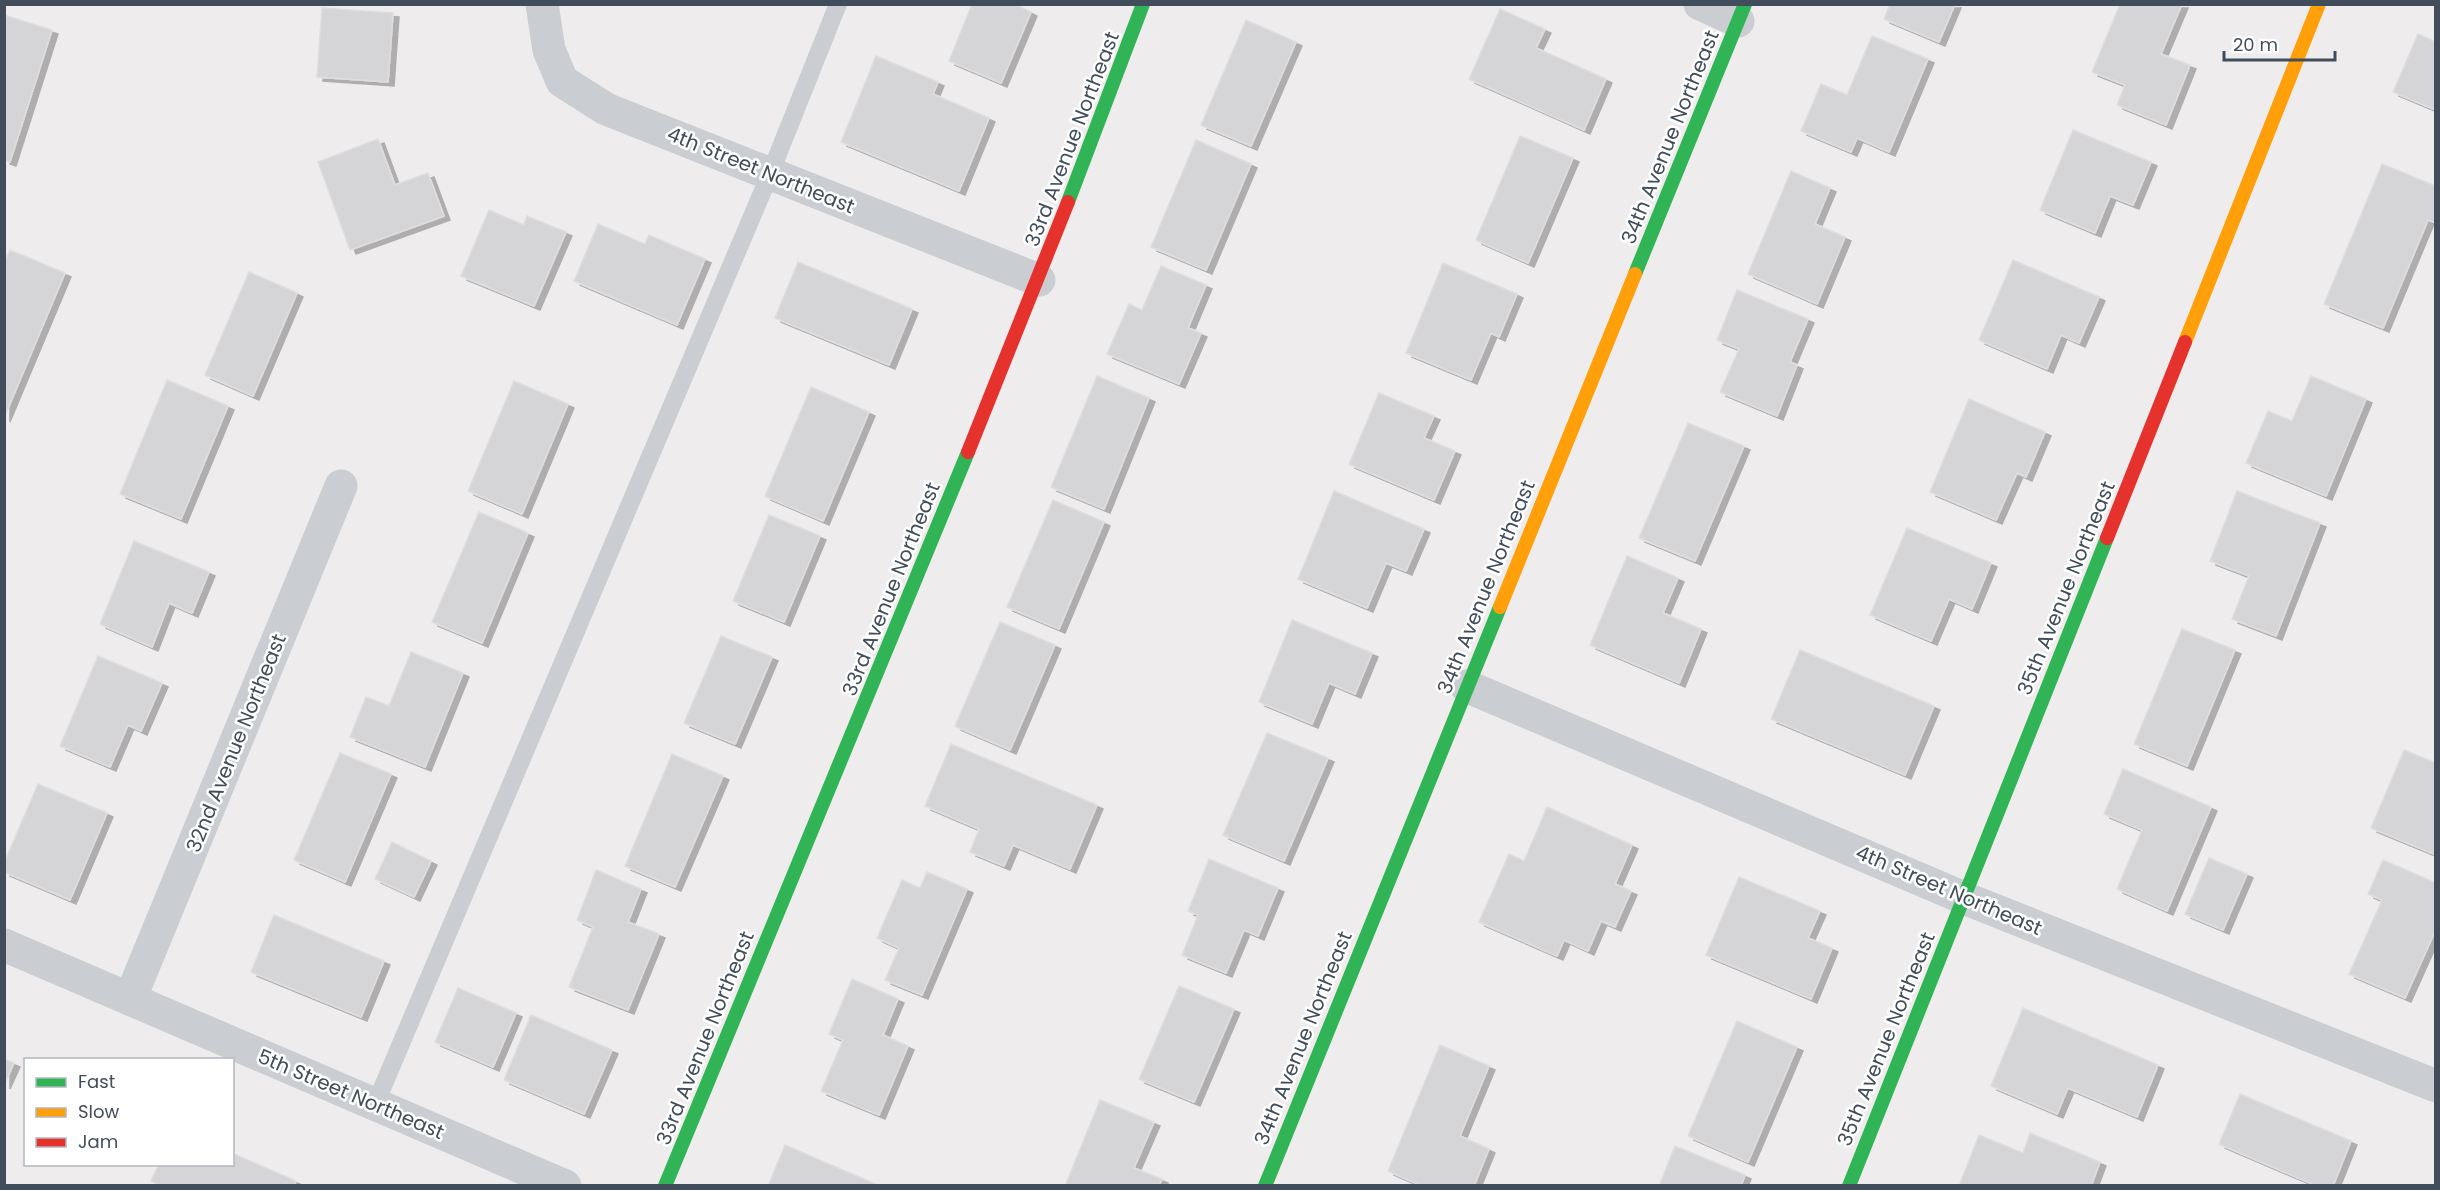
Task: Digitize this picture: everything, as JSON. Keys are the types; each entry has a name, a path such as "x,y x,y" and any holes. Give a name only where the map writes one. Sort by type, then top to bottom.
{"street":[{"name":"4th Street Northeast","path":"542,4 549,50 562,81 606,109 1040,280"},
{"name":"33rd Avenue Northeast","path":"665,1185 1040,280 1143,4"},
{"path":"1700,4 1742,13"},
{"name":"35th Avenue Northeast","path":"1848,1185 2319,4"},
{"name":"34th Avenue Northeast","path":"1264,1185 1742,13"},
{"name":"32nd Avenue Northeast","path":"130,999 341,486"},
{"name":"4th Street Northeast","path":"1466,686 1964,898 2436,1086"},
{"name":"5th Street Northeast","path":"4,945 565,1185"}],"lane":[{"path":"375,1105 770,174 838,4"}],"building":[{"path":"972,4 1015,4 1031,12 1001,83 949,61"},
{"path":"1890,4 1955,4 1939,42 1884,19"},
{"path":"2120,4 2182,4 2161,54 2190,65 2166,125 2117,105 2125,85 2092,72"},
{"path":"322,8 393,13 388,82 317,77"},
{"path":"1500,9 1545,29 1536,48 1606,79 1584,130 1469,79"},
{"path":"4,15 52,30 10,162 4,160"},
{"path":"1246,20 1296,42 1251,146 1201,125"},
{"path":"2418,34 2436,42 2436,110 2393,92"},
{"path":"1872,36 1928,59 1889,152 1857,138 1851,152 1801,131 1821,84 1847,95"},
{"path":"876,56 938,82 933,94 989,118 959,191 841,142"},
{"path":"2073,130 2151,162 2133,205 2110,196 2095,233 2040,210"},
{"path":"1520,136 1573,158 1528,263 1476,240"},
{"path":"378,139 395,185 428,173 444,216 350,250 318,162"},
{"path":"1196,140 1251,164 1206,270 1151,247"},
{"path":"2382,164 2436,186 2436,223 2428,220 2383,328 2324,304"},
{"path":"1791,171 1830,188 1815,224 1845,237 1817,304 1748,274"},
{"path":"489,210 524,225 527,216 566,232 534,306 461,276"},
{"path":"598,224 645,244 649,235 705,259 677,325 574,281"},
{"path":"10,250 65,273 4,418 4,263"},
{"path":"2013,260 2099,297 2079,343 2061,335 2047,369 1979,340"},
{"path":"798,262 912,309 889,365 775,318"},
{"path":"1443,263 1517,294 1499,337 1491,333 1471,380 1406,353"},
{"path":"1161,266 1206,285 1188,328 1201,333 1179,384 1107,354 1129,304 1142,310"},
{"path":"249,272 297,293 253,396 205,375"},
{"path":"1737,290 1808,319 1790,362 1797,365 1777,416 1720,392 1739,349 1717,340"},
{"path":"1097,376 1149,398 1104,509 1051,487"},
{"path":"2311,376 2366,399 2326,496 2246,463 2268,411 2292,421"},
{"path":"167,380 228,406 181,519 120,494"},
{"path":"514,381 568,404 522,514 468,491"},
{"path":"811,387 869,412 823,521 765,496"},
{"path":"1379,393 1434,416 1424,438 1455,451 1434,500 1349,464"},
{"path":"1969,399 2045,432 2026,477 2017,473 1996,520 1930,492"},
{"path":"1688,423 1744,446 1695,561 1639,538"},
{"path":"1334,491 1424,529 1406,571 1386,563 1367,608 1298,579"},
{"path":"2237,491 2320,523 2276,636 2232,619 2249,576 2210,561"},
{"path":"1053,500 1104,522 1059,629 1007,607"},
{"path":"479,512 528,533 482,643 432,622"},
{"path":"769,515 820,536 784,622 733,601"},
{"path":"1907,528 1991,563 1972,609 1949,599 1931,641 1870,615"},
{"path":"134,541 209,572 192,613 169,603 152,647 100,624"},
{"path":"1627,556 1678,578 1663,613 1701,629 1679,683 1590,645"},
{"path":"1292,620 1372,653 1355,694 1329,683 1312,724 1259,702"},
{"path":"1000,622 1055,645 1010,750 955,726"},
{"path":"2182,629 2235,650 2187,766 2134,744"},
{"path":"721,636 772,657 735,744 684,723"},
{"path":"1800,650 1934,706 1905,775 1771,719"},
{"path":"411,652 463,673 425,767 350,737 366,697 389,706"},
{"path":"98,656 162,683 141,731 128,725 110,767 60,746"},
{"path":"1267,733 1328,758 1284,861 1223,835"},
{"path":"951,744 1097,805 1070,869 1013,845 1004,866 970,852 979,829 925,806"},
{"path":"2404,750 2436,763 2436,855 2371,828"},
{"path":"340,753 391,774 345,882 294,860"},
{"path":"672,754 723,776 675,887 625,866"},
{"path":"2123,769 2211,807 2167,911 2117,889 2142,830 2104,814"},
{"path":"38,784 107,813 70,900 4,872 4,863"},
{"path":"1547,807 1632,845 1615,884 1631,891 1615,927 1601,921 1588,951 1564,940 1557,956 1479,922 1509,854 1524,861"},
{"path":"392,842 431,861 414,897 375,879"},
{"path":"2209,858 2247,874 2223,930 2185,914"},
{"path":"1209,859 1278,888 1258,936 1244,930 1226,973 1182,955 1198,915 1188,911"},
{"path":"2383,860 2436,883 2436,929 2405,998 2349,974 2382,900 2368,894"},
{"path":"596,870 641,889 628,922 659,934 628,1010 569,987 593,927 577,920"},
{"path":"927,872 967,889 922,995 885,980 899,948 877,938 902,880 920,888"},
{"path":"1739,877 1820,911 1808,938 1832,948 1811,999 1706,955"},
{"path":"274,915 384,961 361,1017 251,972"},
{"path":"852,979 898,999 883,1035 908,1046 879,1115 821,1091 843,1040 829,1034"},
{"path":"1179,986 1234,1009 1194,1102 1139,1079"},
{"path":"458,988 516,1013 493,1067 435,1042"},
{"path":"2023,1008 2158,1065 2137,1117 2068,1088 2057,1114 1991,1086"},
{"path":"531,1015 612,1050 584,1114 504,1080"},
{"path":"1737,1021 1797,1047 1748,1162 1688,1136"},
{"path":"1440,1045 1489,1066 1460,1136 1489,1149 1474,1186 1422,1186 1388,1171"},
{"path":"4,1059 14,1063 4,1085"},
{"path":"2240,1094 2351,1141 2333,1186 2317,1186 2219,1144"},
{"path":"1100,1100 1154,1122 1134,1168 1162,1179 1159,1186 1065,1186"},
{"path":"2030,1133 2100,1162 2091,1186 1959,1186 1979,1135 2023,1153"},
{"path":"785,1145 880,1186 768,1186"},
{"path":"1675,1146 1745,1175 1741,1186 1659,1186"},
{"path":"234,1154 296,1181 294,1186 161,1186 151,1181 158,1166 234,1166"}],"traffic: fast":[{"path":"1068,202 1143,4"},
{"path":"1635,274 1745,4"},
{"path":"665,1186 968,452"},
{"path":"1849,1186 2107,538"},
{"path":"1265,1186 1500,607"}],"traffic: slow":[{"path":"2185,342 2319,4"},
{"path":"1500,607 1635,274"}],"traffic: jam":[{"path":"968,452 1068,202"},
{"path":"2107,538 2185,342"}]}
